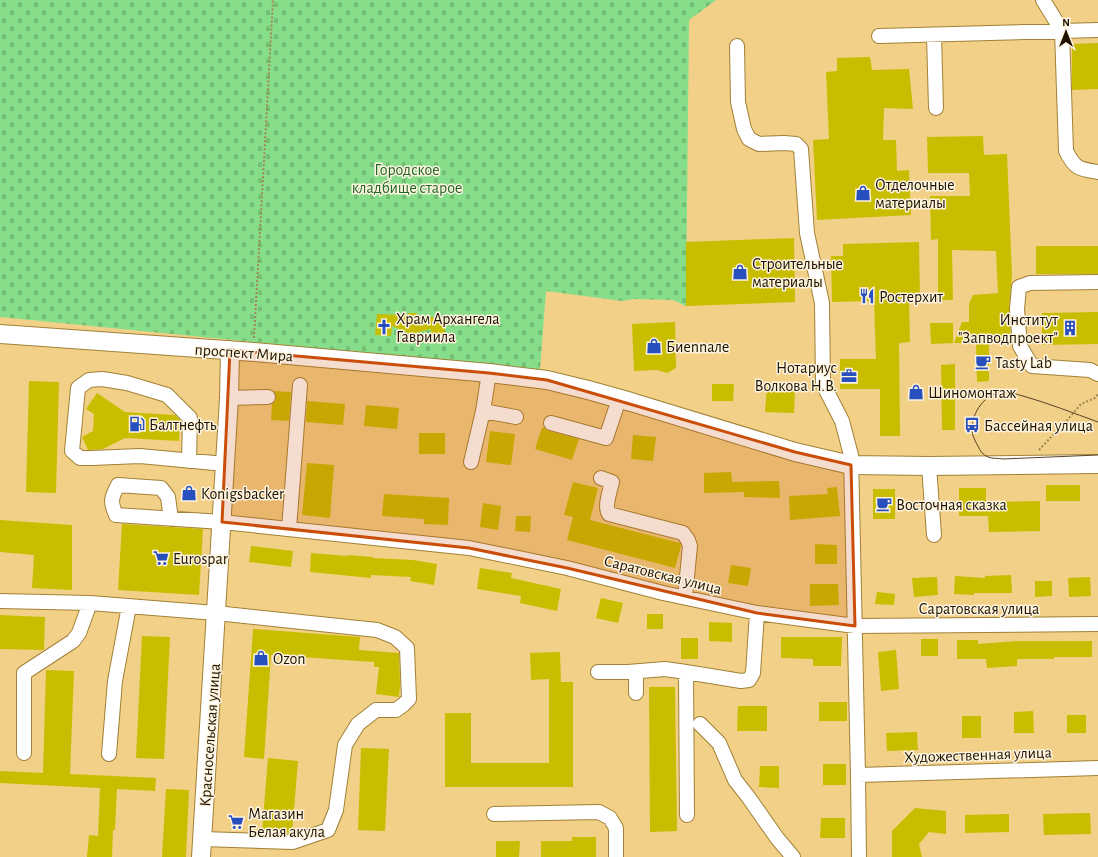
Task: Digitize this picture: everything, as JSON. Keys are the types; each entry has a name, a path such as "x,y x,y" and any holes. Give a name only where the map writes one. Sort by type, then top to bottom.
{"main road":[{"name":"проспект Мира","path":"0,334 254,352 489,373 547,380 588,390 795,452 851,465 929,466 1098,464"},
{"name":"Красносельская улица","path":"201,857 222,522 229,398 230,350"}],"street":[{"path":"1043,0 1062,31 1066,151 1071,162 1081,169 1098,172"},
{"path":"879,36 1098,30"},
{"path":"934,35 936,108"},
{"path":"737,46 738,102 744,129 749,139 759,144 796,144 801,149 807,233 822,303 823,384 842,421 851,455 859,857"},
{"path":"1098,282 1030,283 1019,287 1017,309 1020,346 1032,366 1090,370 1098,374"},
{"path":"471,462 483,411 489,373"},
{"path":"189,461 190,418 167,395 127,383 102,379 89,380 78,388 72,451 80,458 140,456 189,461 225,464"},
{"path":"288,529 300,385"},
{"path":"229,398 268,398"},
{"path":"551,423 606,438 619,399"},
{"path":"483,411 516,417"},
{"path":"929,466 934,535"},
{"path":"601,478 612,482 607,507 609,514 683,533 688,540 690,546 685,598"},
{"name":"Саратовская улица","path":"171,519 168,497 161,488 118,485 113,494 112,505 116,515 222,522 469,548 567,568 685,598 757,614 855,626 1098,624"},
{"path":"0,601 90,603 129,606 216,613 377,630 395,637 407,648 409,699 403,706 396,710 376,710 358,724 345,744 336,810 328,830 293,842 202,839"},
{"path":"24,753 24,673 73,641 79,633 90,603"},
{"path":"109,754 115,681 129,606"},
{"path":"598,672 665,670 686,672 741,682 749,680 753,673 757,614"},
{"path":"636,672 636,693"},
{"path":"686,672 687,815"},
{"path":"700,724 719,743 735,780 777,838 793,857"},
{"name":"Художественная улица","path":"858,775 1098,768"},
{"path":"494,814 599,812 610,818 616,828 616,857"}],"path":[{"path":"254,352 273,0"},
{"path":"1039,450 1082,404 1095,398 1098,394"}],"highlighted area":[{"path":"230,350 489,373 547,380 795,452 851,465 855,626 757,613 567,568 469,548 222,522"}],"green space":[{"name":"Городское кладбище старое","path":"0,0 716,0 689,20 686,306 673,300 633,299 622,301 546,291 540,370 0,317"}],"building":[{"path":"1098,43 1098,89 1072,90 1072,44"},
{"path":"870,57 872,70 909,69 913,109 884,108 883,140 896,140 897,171 909,170 911,215 817,220 813,140 829,139 826,72 837,71 837,58"},
{"path":"983,136 984,155 1007,154 1012,275 1009,308 1011,343 989,343 989,381 977,382 976,343 954,343 962,322 969,322 969,304 973,295 998,293 996,251 952,250 953,300 938,300 938,239 931,240 930,196 970,196 969,173 928,173 927,137"},
{"name":"Строительные материалы","path":"794,238 795,302 686,306 686,242"},
{"path":"919,242 920,300 909,300 910,342 899,343 900,436 880,436 880,389 840,389 840,359 876,359 874,301 832,302 831,256 843,256 843,244"},
{"path":"1036,246 1098,246 1098,274 1036,274"},
{"name":"Институт \"Запводпроект\"","path":"1098,312 1098,344 1042,345 1042,313"},
{"name":"Храм Архангела Гавриила","path":"409,313 416,313 420,316 446,318 444,340 431,339 431,329 411,334 392,326 391,336 375,335 377,314 405,315"},
{"name":"Биеnnале","path":"675,322 676,368 667,373 657,370 634,371 632,324"},
{"path":"930,323 953,323 953,343 931,344"},
{"path":"955,364 955,430 942,430 941,365"},
{"path":"29,381 59,382 56,493 26,492"},
{"path":"712,384 734,384 733,401 712,401"},
{"path":"767,387 795,389 794,413 765,412"},
{"path":"274,391 291,392 289,421 271,420 272,404 276,397"},
{"name":"Балтнефть","path":"97,393 125,412 175,415 180,420 179,441 125,438 103,449 88,450 82,437 93,431 94,414 86,409"},
{"path":"307,401 345,404 343,425 306,422"},
{"path":"366,405 399,408 397,429 364,426"},
{"path":"542,427 549,431 579,439 572,460 535,449"},
{"path":"490,431 515,434 511,465 486,462"},
{"path":"419,433 445,433 445,454 419,454"},
{"path":"633,435 656,437 653,461 631,459"},
{"path":"307,463 334,465 330,518 302,515"},
{"path":"731,472 732,482 779,481 780,498 744,497 744,492 704,493 704,473"},
{"path":"573,482 598,488 590,520 680,543 681,546 675,568 567,540 573,517 564,515"},
{"path":"1046,485 1080,485 1080,501 1046,501"},
{"path":"837,487 840,516 790,520 789,496 828,494 827,488"},
{"path":"959,488 986,488 986,502 1040,501 1040,531 989,532 988,516 959,516"},
{"name":"Восточная сказка","path":"873,489 895,489 895,519 873,519"},
{"path":"384,494 449,498 448,525 424,524 424,519 382,516"},
{"path":"483,503 501,506 498,530 480,527"},
{"path":"516,516 531,516 530,532 515,531"},
{"path":"0,520 72,525 72,590 32,588 34,555 0,552"},
{"name":"Eurospar","path":"122,524 203,529 199,595 118,590"},
{"path":"815,544 837,545 837,564 815,564"},
{"path":"251,546 293,551 291,567 249,562"},
{"path":"311,553 413,560 437,564 434,585 410,581 411,577 371,575 371,578 310,572"},
{"path":"731,565 751,568 748,586 728,583"},
{"path":"480,568 512,573 511,578 561,589 557,611 520,603 521,596 477,589"},
{"path":"1011,575 1012,593 974,593 974,595 954,594 955,576 985,578 985,576"},
{"path":"937,577 938,595 914,597 912,578"},
{"path":"1090,577 1091,596 1069,597 1068,578"},
{"path":"1035,581 1052,581 1052,596 1035,597"},
{"path":"810,584 838,584 839,605 810,606"},
{"path":"877,592 895,594 894,605 875,604"},
{"path":"601,598 623,603 618,623 596,618"},
{"path":"647,614 663,614 663,629 647,629"},
{"path":"0,615 45,617 44,650 0,649"},
{"path":"709,622 732,623 732,642 709,641"},
{"path":"253,629 360,637 359,650 399,653 399,697 376,694 379,667 374,667 374,662 271,655 264,759 244,757"},
{"path":"142,636 170,637 164,759 136,758"},
{"path":"781,637 842,637 841,666 813,666 813,659 781,658"},
{"path":"681,638 698,638 698,659 681,659"},
{"path":"921,639 938,639 938,656 921,656"},
{"path":"957,640 978,640 978,644 1019,641 1092,641 1092,657 1017,659 1017,666 987,668 986,659 957,659"},
{"path":"896,650 899,689 881,691 878,652"},
{"path":"560,652 561,682 573,682 573,787 445,787 445,713 471,713 471,763 549,763 549,679 531,680 530,653"},
{"path":"46,670 74,671 70,774 156,778 155,791 117,789 112,857 87,857 89,835 98,836 100,788 0,783 0,771 43,773"},
{"path":"649,687 675,687 677,831 650,832"},
{"path":"819,702 847,702 847,721 819,721"},
{"path":"738,706 767,706 767,731 737,731"},
{"path":"1033,711 1034,733 1014,733 1014,712"},
{"path":"1067,715 1086,715 1086,733 1067,733"},
{"path":"962,716 981,716 981,738 962,738"},
{"path":"917,732 918,750 887,751 886,733"},
{"path":"361,748 389,749 385,831 358,830"},
{"path":"268,758 298,761 292,833 262,831"},
{"path":"823,764 846,764 846,785 823,785"},
{"path":"760,766 779,766 779,788 759,787"},
{"path":"166,789 189,790 186,857 162,857"},
{"path":"915,808 946,811 946,834 929,832 919,844 922,857 892,857 892,831"},
{"path":"1090,813 1091,834 1044,835 1043,814"},
{"path":"1009,814 1009,832 965,833 965,815"},
{"path":"821,818 845,818 845,838 820,838"},
{"path":"572,837 596,837 596,857 541,857 541,841 572,841"},
{"path":"496,841 520,841 519,857 496,857"}],"tram line":[{"path":"1098,422 1032,399 1012,393 1002,392 996,393 985,400 974,416 972,429 974,438 983,454 992,458 1003,459 1098,455"}],"place":[{"name":"Отделочные материалы","path":"863,193"},
{"name":"Строительные материалы","path":"740,272"},
{"name":"Ростерхит","path":"867,296"},
{"name":"Храм Архангела Гавриила","path":"384,327"},
{"name":"Институт \"Запводпроект\"","path":"1070,328"},
{"name":"Биеnnале","path":"654,346"},
{"name":"Tasty Lab","path":"983,362"},
{"name":"Нотариус Волкова Н.В.","path":"849,376"},
{"name":"Шиномонтаж","path":"916,392"},
{"name":"Балтнефть","path":"137,424"},
{"name":"Бассейная улица","path":"972,425"},
{"name":"Konigsbacker","path":"189,493"},
{"name":"Восточная сказка","path":"884,504"},
{"name":"Eurospar","path":"161,558"},
{"name":"Ozon","path":"261,658"},
{"name":"Магазин Белая акула","path":"236,822"}]}
